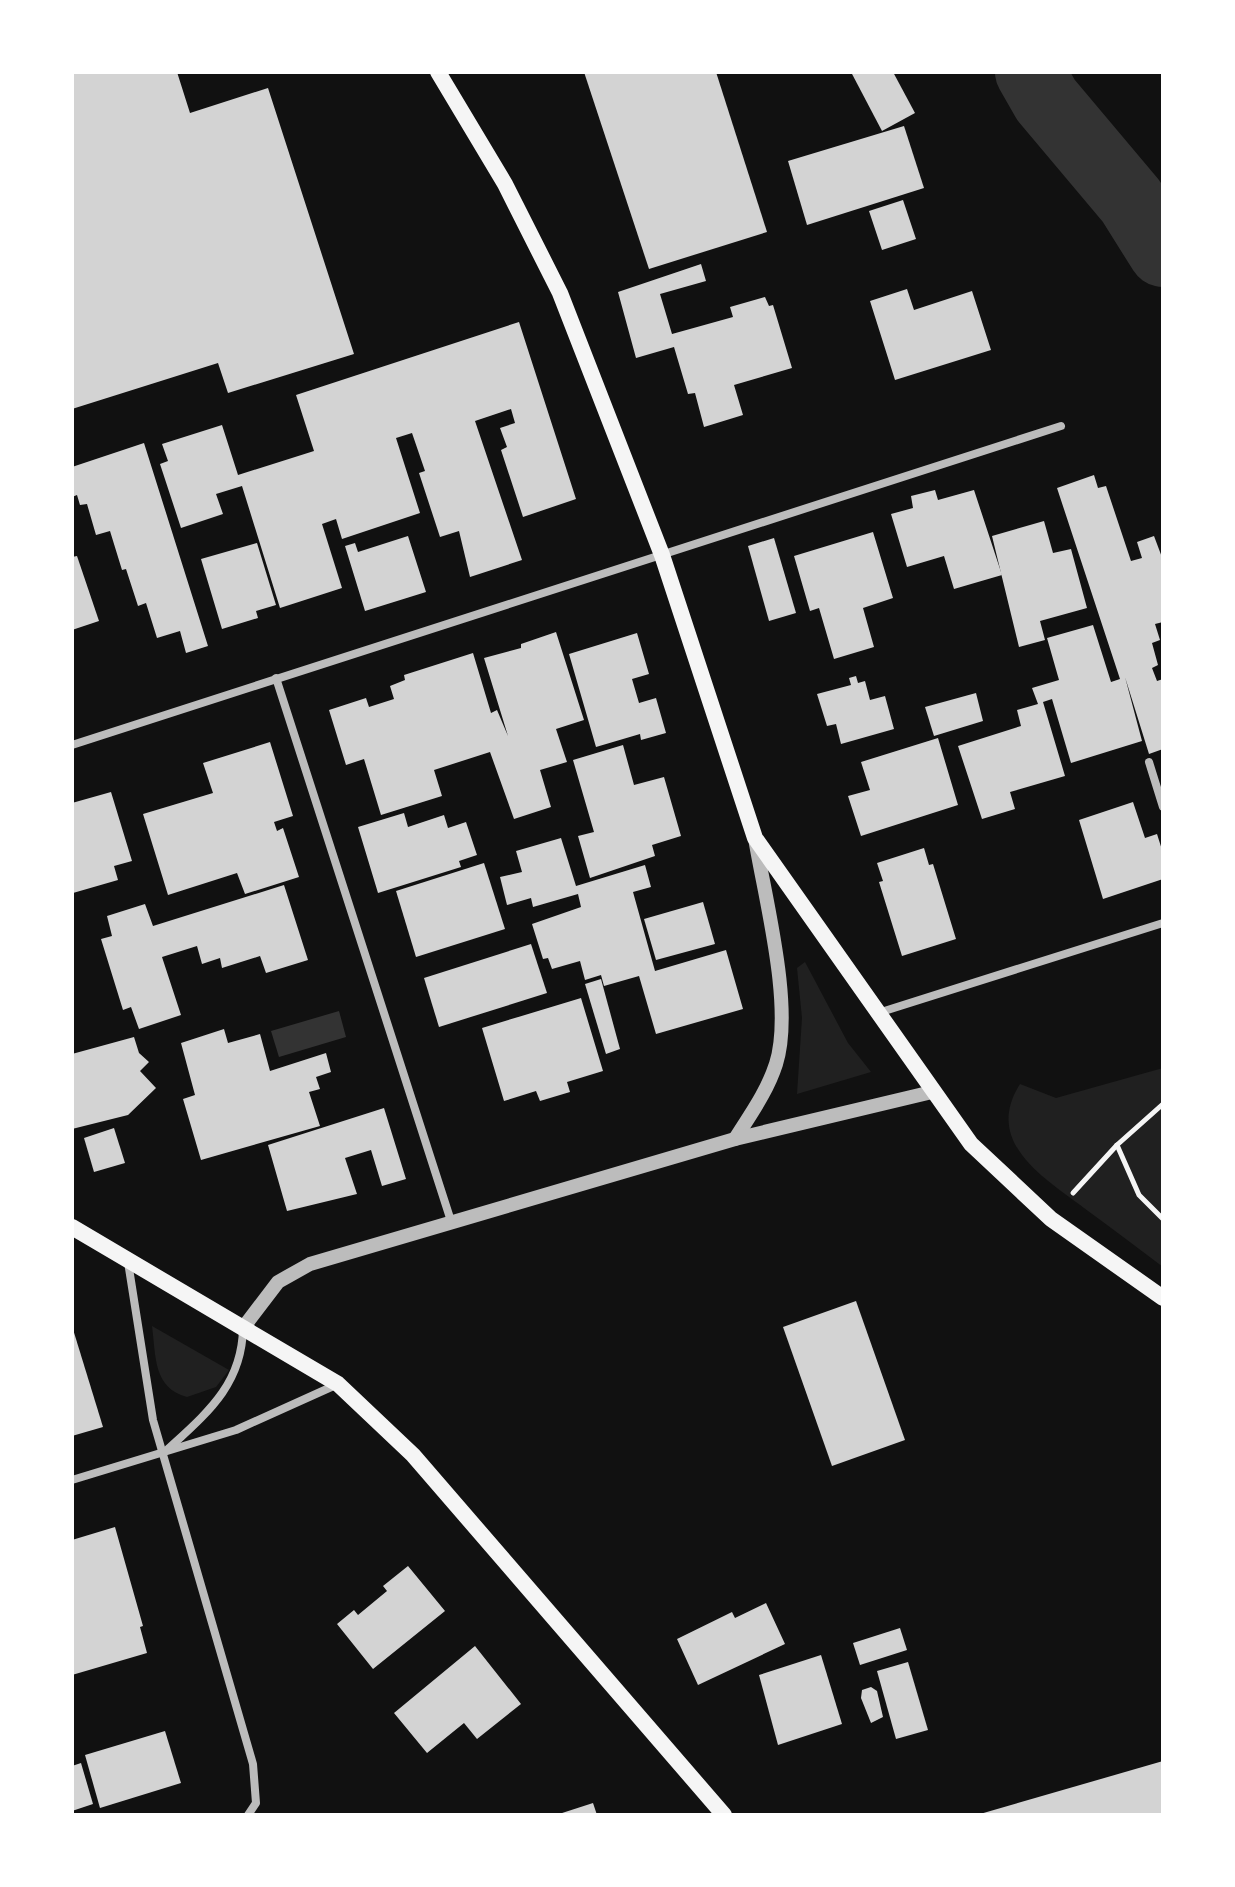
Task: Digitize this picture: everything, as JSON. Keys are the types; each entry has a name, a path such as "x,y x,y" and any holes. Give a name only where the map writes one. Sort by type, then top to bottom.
{"main road":[{"path":"438,72 505,184 560,293 662,555 755,838 876,1014 971,1144 1051,1219 1163,1298"},
{"path":"72,1227 338,1384 413,1455 724,1815"}],"street":[{"path":"72,745 1061,426"},
{"path":"276,678 451,1221"},
{"path":"1149,762 1163,807"},
{"path":"735,1139 777,1063 783,1024 755,838"},
{"path":"876,1014 1163,923"},
{"path":"163,1453 210,1410 240,1364 243,1328 278,1282 310,1264 735,1139 932,1092"},
{"path":"127,1260 153,1420 253,1764 256,1803 248,1815"},
{"path":"72,1480 236,1430 338,1384"}],"path":[{"path":"1073,1193 1117,1145 1163,1104"},
{"path":"1117,1145 1139,1195 1163,1219"}],"shaded area":[{"path":"805,962 848,1043 871,1072 797,1094 802,1018 797,968"},
{"path":"339,1011 346,1037 279,1057 271,1031"},
{"path":"1163,1068 1163,1267 1036,1171 1013,1141 1009,1124 1010,1105 1020,1084 1056,1098"},
{"path":"152,1326 229,1370 216,1387 187,1397 176,1393 158,1369"}],"building":[{"path":"72,72 177,72 190,113 268,88 354,354 228,393 218,363 72,409"},
{"path":"584,72 716,72 767,232 649,269"},
{"path":"851,72 893,72 915,113 882,131"},
{"path":"904,126 924,188 807,225 788,161"},
{"path":"903,200 916,239 882,250 869,211"},
{"path":"701,264 706,281 660,294 672,334 733,317 730,307 765,297 769,306 773,305 792,368 734,385 743,415 704,427 695,393 688,394 674,347 636,358 618,292"},
{"path":"907,289 914,310 972,291 991,350 895,380 870,301"},
{"path":"519,322 576,499 523,517 501,450 507,447 500,428 515,423 511,409 475,421 522,560 470,577 459,531 440,537 419,473 425,471 412,433 396,438 420,513 342,539 336,519 322,524 342,588 280,608 242,486 216,494 223,514 181,528 160,464 168,461 162,444 222,425 238,475 314,451 296,395"},
{"path":"144,443 208,646 186,653 180,631 157,638 146,603 138,606 126,569 122,570 110,531 96,535 87,504 80,505 77,495 72,497 72,467"},
{"path":"1094,475 1098,488 1106,486 1131,561 1142,558 1137,542 1154,536 1163,560 1163,622 1155,624 1160,640 1152,643 1158,665 1152,668 1157,681 1163,679 1163,749 1149,754 1125,677 1142,741 1071,763 1052,699 1043,702 1065,776 1010,792 1015,809 982,819 958,746 1021,726 1017,710 1038,704 1032,688 1059,680 1047,638 1093,625 1111,682 1120,679 1057,488"},
{"path":"935,490 938,500 974,490 1002,575 954,589 944,556 907,567 891,514 913,508 911,496"},
{"path":"1044,521 1053,553 1071,549 1087,608 1040,621 1045,640 1019,647 992,536"},
{"path":"873,532 893,598 863,608 874,647 834,659 819,608 810,611 794,556"},
{"path":"408,536 426,592 365,611 345,546 355,543 358,552"},
{"path":"774,538 796,613 769,621 748,546"},
{"path":"257,543 276,605 256,611 258,618 222,629 201,559"},
{"path":"77,556 99,621 72,630 72,557"},
{"path":"556,632 584,720 556,729 567,762 540,770 551,807 514,819 490,752 434,770 442,796 381,815 364,759 346,765 329,710 366,698 369,707 394,699 390,686 405,680 404,675 473,653 491,713 497,710 508,736 484,658 521,648 521,644"},
{"path":"637,633 649,674 632,679 639,703 656,698 666,733 641,740 640,734 596,747 569,654"},
{"path":"856,676 858,683 865,681 870,700 885,696 894,729 841,744 836,724 827,726 817,694 851,685 849,678"},
{"path":"976,693 983,721 934,736 925,707"},
{"path":"938,738 958,805 861,836 848,796 870,790 861,762"},
{"path":"270,742 293,816 274,822 277,831 283,828 299,877 245,894 237,873 168,895 143,814 213,793 203,763"},
{"path":"623,745 634,785 664,777 681,836 652,845 655,856 590,878 578,836 594,832 573,760"},
{"path":"111,792 132,861 114,866 118,880 73,893 72,803"},
{"path":"1133,802 1145,838 1157,834 1163,853 1163,879 1103,899 1079,820"},
{"path":"404,813 408,827 444,815 448,828 466,822 477,855 459,861 461,867 378,893 358,827"},
{"path":"561,838 576,886 645,865 651,887 633,892 655,971 726,950 743,1009 656,1034 639,976 604,986 601,975 585,980 580,961 552,969 548,958 543,959 532,924 581,907 578,894 533,907 531,898 507,905 500,877 522,872 516,851"},
{"path":"924,848 929,865 933,864 956,939 902,956 879,882 883,881 877,863"},
{"path":"484,863 505,929 416,957 396,891"},
{"path":"284,885 308,960 266,973 260,956 222,968 220,958 202,964 197,946 162,957 181,1015 139,1029 131,1007 123,1010 101,939 112,936 107,916 145,904 153,926"},
{"path":"703,902 715,944 656,960 644,919"},
{"path":"531,944 547,993 439,1027 424,978"},
{"path":"601,979 620,1049 606,1054 585,984"},
{"path":"581,998 603,1071 567,1082 570,1092 540,1101 536,1091 504,1101 482,1028"},
{"path":"224,1029 228,1043 260,1034 270,1071 326,1053 331,1072 316,1077 320,1089 309,1092 320,1126 201,1160 183,1099 195,1095 181,1043"},
{"path":"134,1037 139,1053 149,1062 140,1071 156,1088 128,1115 72,1129 72,1054"},
{"path":"384,1108 406,1179 382,1186 371,1150 345,1158 357,1194 287,1211 268,1145"},
{"path":"114,1128 125,1163 94,1172 84,1138"},
{"path":"856,1301 905,1440 832,1466 783,1327"},
{"path":"72,1326 103,1427 72,1436"},
{"path":"115,1527 143,1626 140,1627 147,1653 72,1675 72,1540"},
{"path":"408,1566 445,1611 373,1669 337,1624 354,1610 358,1615 387,1591 383,1586"},
{"path":"766,1603 785,1644 698,1685 677,1639 732,1612 735,1618"},
{"path":"900,1628 907,1650 860,1665 853,1643"},
{"path":"475,1646 521,1704 477,1739 464,1723 427,1753 394,1713"},
{"path":"821,1655 842,1724 778,1745 759,1675"},
{"path":"908,1662 928,1730 896,1739 877,1671"},
{"path":"871,1687 877,1691 883,1717 871,1723 861,1698 862,1690"},
{"path":"165,1731 181,1783 100,1808 85,1755"},
{"path":"1163,1761 1163,1815 980,1815 980,1814"},
{"path":"81,1763 93,1804 72,1811 72,1766"},
{"path":"593,1803 597,1815 559,1815 559,1814"}],"waterway":[{"path":"1030,72 1046,100 1131,201 1163,252"}]}
